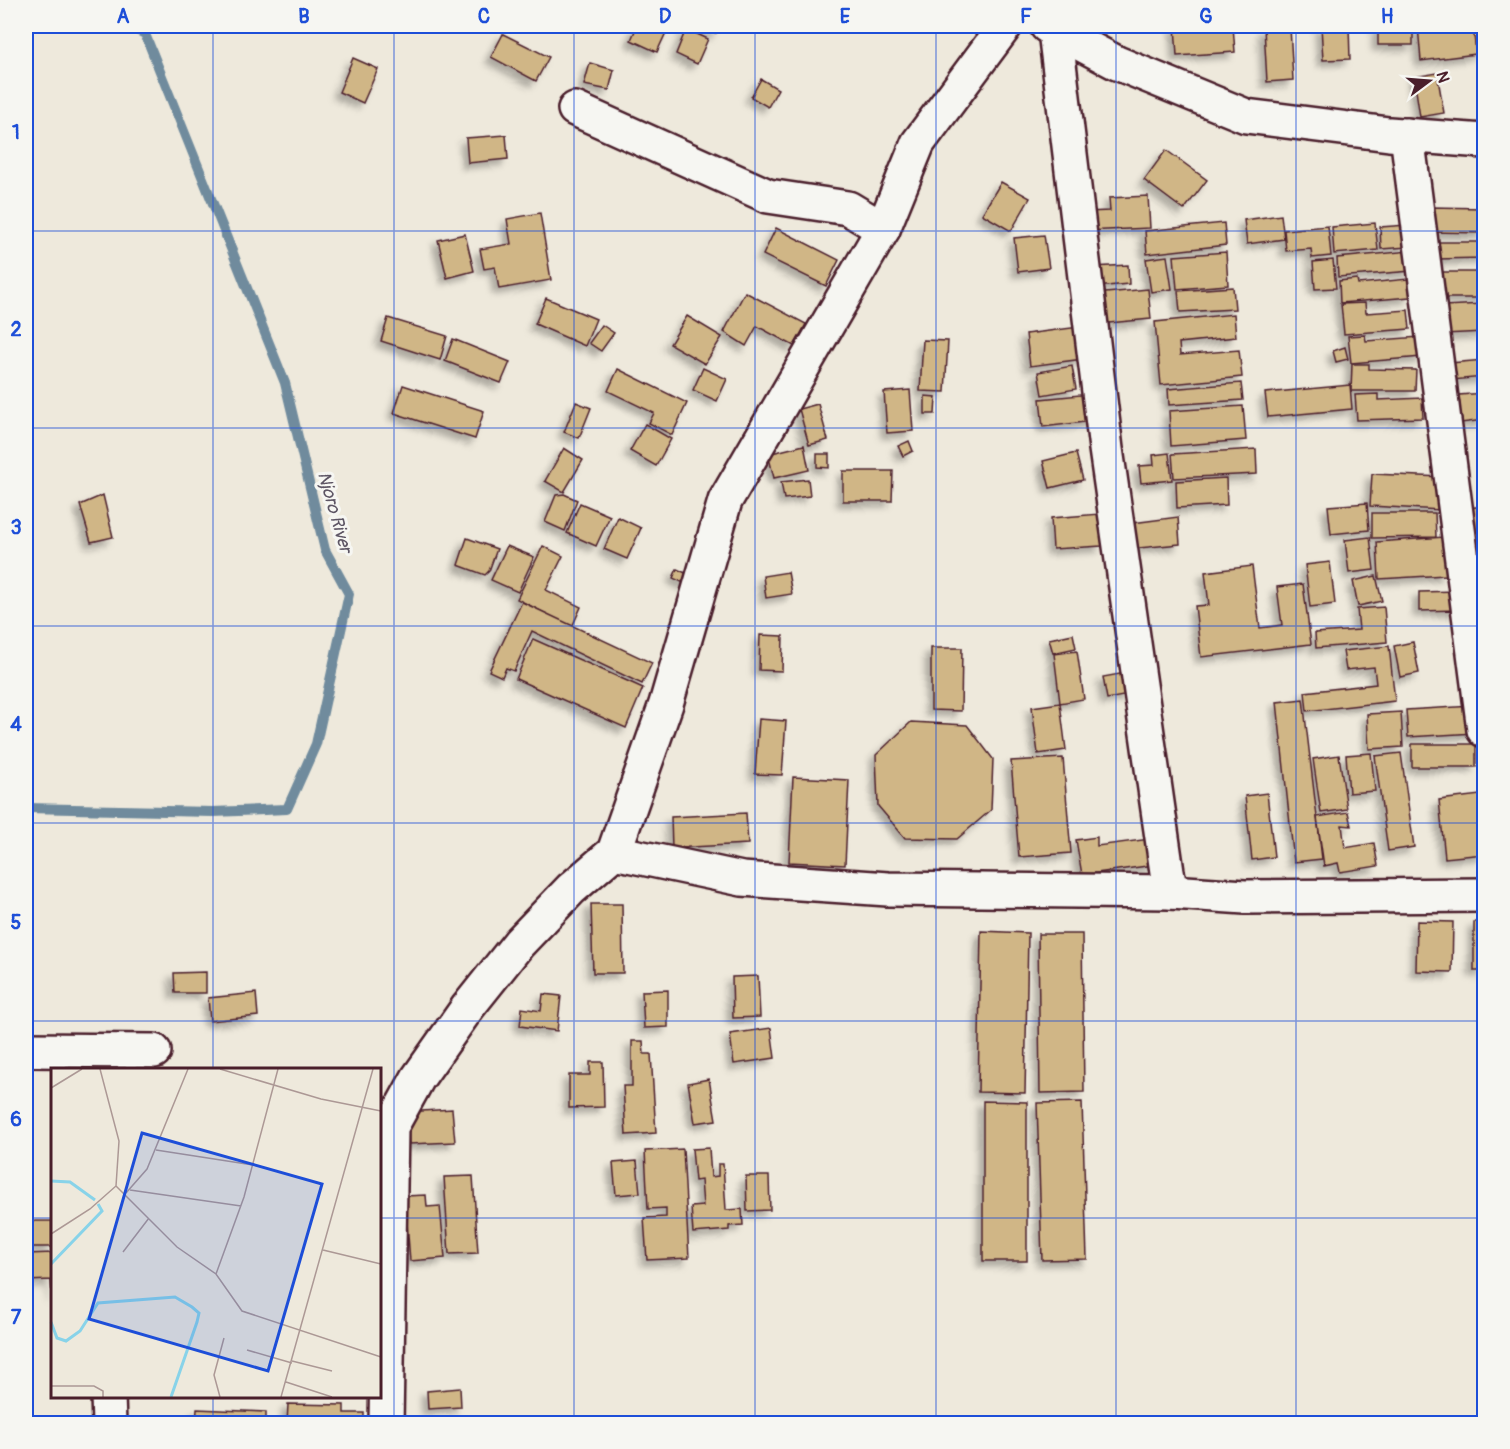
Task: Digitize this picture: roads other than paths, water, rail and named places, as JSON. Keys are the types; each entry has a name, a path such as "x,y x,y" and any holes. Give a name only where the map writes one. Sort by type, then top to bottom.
{"street":[{"path":"386,1424 391,1126 418,1078 468,1007 519,943 571,889 614,852 666,704 725,501 883,229 918,143 1005,26"},
{"path":"1051,28 1116,63 1246,116 1407,135 1485,141"},
{"path":"1051,28 1106,449 1167,872 1172,892"},
{"path":"575,109 768,196 848,208 883,229"},
{"path":"1407,135 1485,730"},
{"path":"614,852 742,879 888,889 1172,892 1245,897 1485,896"},
{"path":"26,1050 154,1051"},
{"path":"108,1398 109,1424"}],"waterway":[{"name":"Njoro River","path":"26,808 213,812 287,809 316,744 349,594 325,550 285,383 145,34 129,26"}]}
